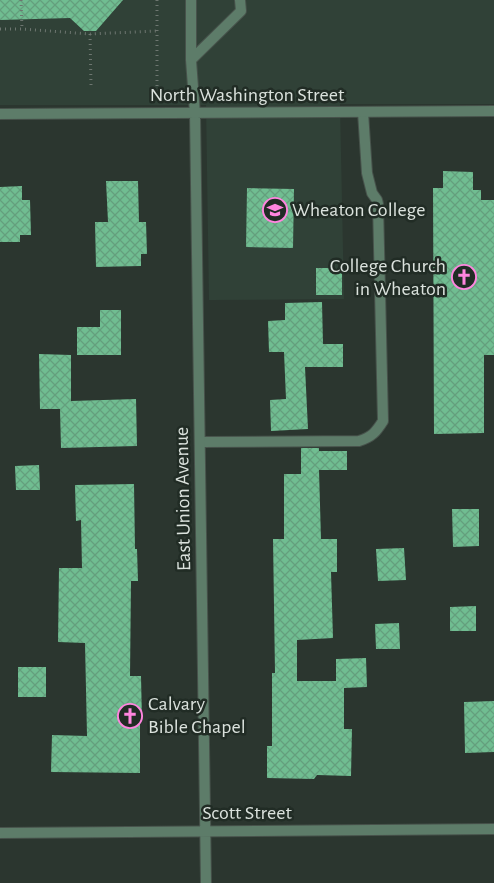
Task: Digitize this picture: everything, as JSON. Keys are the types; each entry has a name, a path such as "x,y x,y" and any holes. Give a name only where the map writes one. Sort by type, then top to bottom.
{"street":[{"name":"East Union Avenue","path":"191,0 191,60 195,114 206,883"},
{"path":"191,60 240,10 240,0"},
{"name":"North Washington Street","path":"0,114 494,111"},
{"path":"200,442 359,441 369,438 376,432 383,420 378,204 372,194 367,173 363,112"},
{"name":"Scott Street","path":"0,833 494,829"}],"path":[{"path":"21,0 22,29"},
{"path":"157,0 157,105"},
{"path":"0,29 90,34 157,31"},
{"path":"90,34 91,85"}],"shaded area":[{"name":"Wheaton College","path":"0,0 494,0 494,104 340,104 344,299 209,300 206,105 0,105"}],"building":[{"path":"0,0 123,0 96,31 84,31 70,18 0,20"},
{"name":"College Church in Wheaton","path":"443,171 473,172 473,190 481,190 481,200 494,200 494,355 484,355 484,433 434,434 433,188 443,188"},
{"path":"106,181 138,181 139,222 146,222 147,254 141,254 141,266 96,267 95,222 108,222"},
{"path":"22,186 22,200 30,200 31,235 20,235 20,242 0,242 0,187"},
{"path":"247,188 294,189 293,248 246,247"},
{"path":"316,268 342,268 342,295 316,295"},
{"path":"322,302 323,344 343,344 343,367 305,367 308,429 271,431 270,400 286,399 284,352 269,352 268,321 285,320 285,303"},
{"path":"100,310 121,310 121,355 77,355 77,327 100,327"},
{"path":"39,354 71,355 71,401 136,399 137,446 61,448 60,409 40,409"},
{"path":"301,448 319,448 319,451 347,451 347,470 319,470 321,539 337,539 337,572 331,572 333,638 297,640 297,681 336,681 336,659 366,658 367,687 344,688 344,729 352,729 351,776 317,775 314,779 267,778 267,746 272,746 272,673 275,673 273,539 284,539 284,474 301,474"},
{"path":"39,465 40,490 16,490 15,466"},
{"path":"134,484 135,549 137,549 138,581 131,581 130,676 141,676 140,773 51,772 52,735 87,736 85,643 58,642 59,568 82,568 81,520 76,521 75,485"},
{"path":"452,509 479,509 479,546 453,547"},
{"path":"404,548 406,580 378,581 376,549"},
{"path":"476,606 476,631 450,631 450,607"},
{"path":"399,623 400,649 376,649 375,624"},
{"path":"18,667 46,667 46,697 18,697"},
{"path":"494,701 494,752 465,753 464,702"}],"place":[{"name":"Wheaton College","path":"275,210"},
{"name":"College Church in Wheaton","path":"464,277"},
{"name":"Calvary Bible Chapel","path":"130,716"}]}
